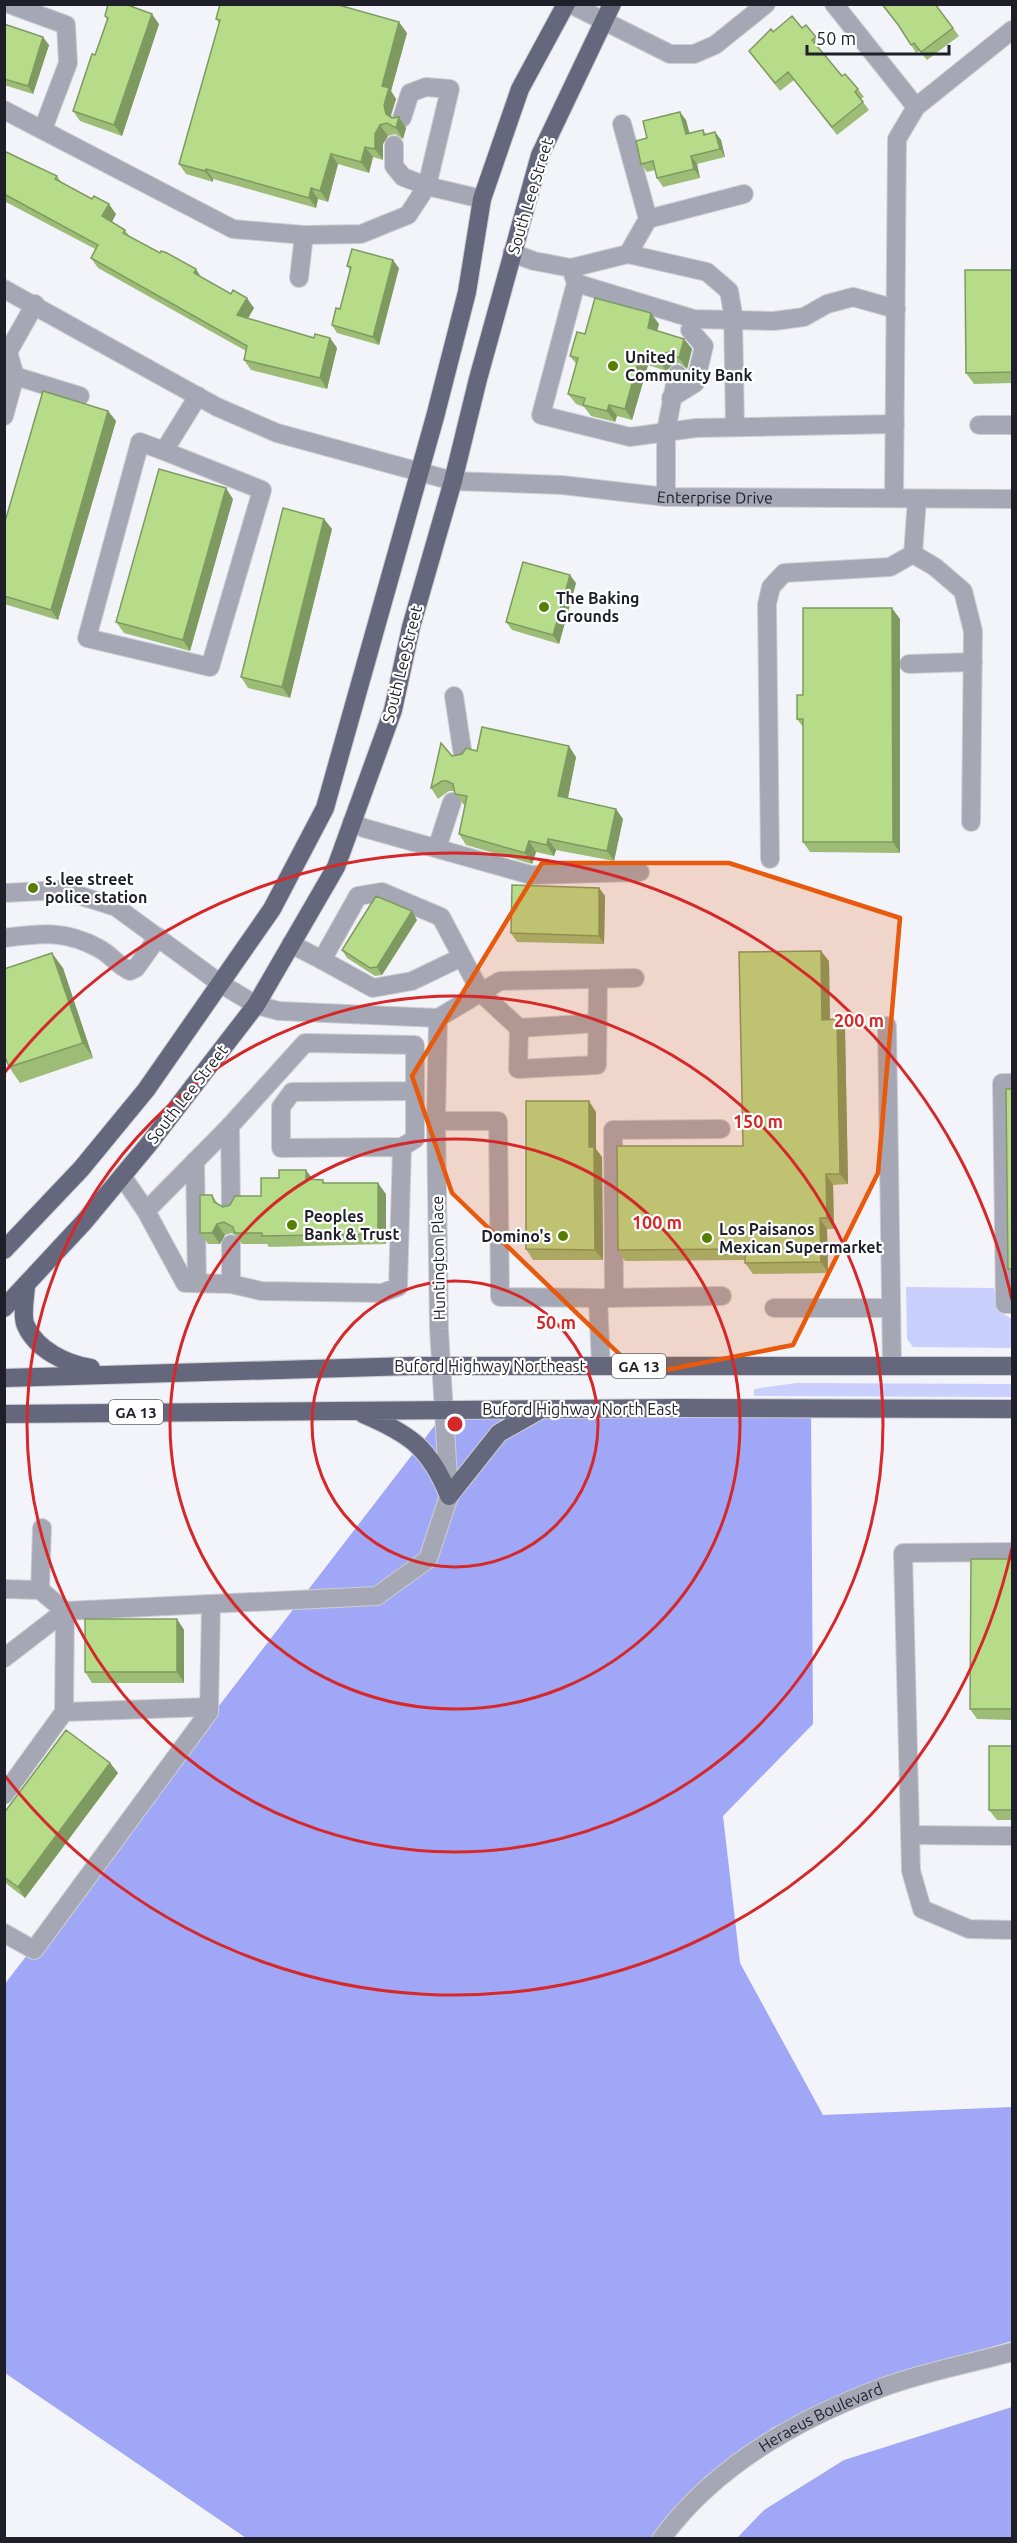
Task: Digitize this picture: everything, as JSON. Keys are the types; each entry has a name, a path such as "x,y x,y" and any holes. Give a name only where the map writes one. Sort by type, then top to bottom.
{"main road":[{"name":"South Lee Street","path":"4,1250 81,1169 125,1116 221,984 272,909 325,808 420,471 467,292 482,200 520,88 566,4"},
{"name":"South Lee Street","path":"4,1308 122,1176 255,1005 336,867 393,710 411,627 453,481 540,155 612,4"},
{"path":"26,1284 25,1324 39,1344 72,1365 131,1373"},
{"name":"Buford Highway Northeast","path":"4,1378 441,1366 1012,1366"},
{"path":"449,1496 499,1433 542,1409"},
{"name":"Buford Highway North East","path":"4,1414 542,1409 1012,1409"},
{"path":"354,1411 394,1427 425,1452 438,1467 449,1496"}],"street":[{"path":"570,4 670,54 694,54 716,45 766,4"},
{"path":"834,4 916,107"},
{"path":"7,5 66,25 68,63 43,129"},
{"path":"894,498 897,139 916,107 1012,30"},
{"path":"4,110 233,229 304,235 361,234 408,215 427,186 450,89 426,87 410,93 402,118"},
{"path":"622,124 648,219 628,254"},
{"path":"394,145 394,166 403,177 427,186 482,200"},
{"path":"648,219 744,194"},
{"path":"299,278 304,235"},
{"path":"512,253 573,275 690,332 704,346 695,384 671,398"},
{"path":"573,275 628,254 707,272 729,291 733,319 735,427"},
{"path":"573,275 541,415 630,437 666,431 735,427 895,424"},
{"name":"Enterprise Drive","path":"4,289 35,304 198,396 277,433 453,481 562,485 666,496 1012,499"},
{"path":"690,332 733,319 774,321 804,317 827,304 853,297 896,309"},
{"path":"4,416 15,376 6,351 35,304"},
{"path":"666,496 666,431 677,374"},
{"path":"15,376 80,396"},
{"path":"164,451 198,396"},
{"path":"978,425 1012,425"},
{"path":"140,442 164,451 262,490 210,667 87,638 140,442"},
{"path":"913,554 917,499"},
{"path":"913,554 935,567 963,591 973,631 971,822"},
{"path":"770,859 766,604 771,587 784,573 890,567 913,554"},
{"path":"909,664 973,662"},
{"path":"454,696 463,756"},
{"path":"437,848 452,802"},
{"path":"352,822 364,828 531,875 640,872"},
{"path":"4,893 62,890 116,908 221,984 255,1005 279,1011 438,1018"},
{"path":"322,960 358,896 382,892 441,917 481,993 519,1028 598,1023"},
{"path":"4,938 35,934 70,935 102,950 130,971 136,968 158,937"},
{"path":"291,944 374,988 412,981 462,957"},
{"path":"415,1091 292,1092 281,1107 281,1148 402,1147 415,1139 415,1091 415,1045 438,1018 500,981 635,978"},
{"path":"519,1028 518,1070 597,1065 598,979"},
{"path":"146,1211 230,1126 305,1043 305,1012"},
{"name":"Huntington Place","path":"438,1018 436,1121 441,1366 449,1496"},
{"path":"887,1026 891,1366"},
{"path":"305,1043 415,1045"},
{"path":"1007,1083 1005,1304 1012,1304"},
{"path":"436,1121 498,1121 500,1297 722,1296"},
{"path":"230,1126 231,1206"},
{"path":"601,1366 613,1131 721,1130"},
{"path":"122,1176 146,1211 178,1274 185,1283 231,1284 261,1291 382,1293 398,1287 402,1147"},
{"path":"195,1161 197,1283"},
{"path":"231,1244 231,1284"},
{"path":"774,1308 891,1308"},
{"path":"4,1658 65,1611 377,1596 428,1559 449,1496"},
{"path":"40,1590 42,1528"},
{"path":"1012,1552 903,1552 911,1871 922,1909 969,1929 1012,1930"},
{"path":"4,1589 40,1590 65,1611"},
{"path":"4,1933 34,1950 202,1721 209,1707 211,1604"},
{"path":"4,1795 64,1712 65,1611"},
{"path":"64,1712 209,1707"},
{"path":"910,1835 1012,1836"},
{"name":"Heraeus Boulevard","path":"662,2538 674,2522 725,2473 792,2426 882,2388 1012,2352"}],"highlighted area":[{"path":"542,863 729,863 900,918 878,1173 793,1345 641,1375 452,1193 412,1076"}],"shaded area":[{"path":"906,1287 994,1288 997,1310 1012,1319 1012,1348 913,1347 907,1339"},
{"path":"796,1383 1012,1384 1012,1397 754,1396 754,1389"},
{"path":"452,1403 811,1407 813,1724 723,1816 740,1963 823,2115 1012,2107 1012,2341 903,2373 772,2428 699,2504 673,2538 246,2538 5,2373 4,1985"},
{"path":"1012,2407 1012,2538 737,2538 764,2510 844,2460"}],"building":[{"path":"108,4 125,4 152,14 114,125 73,111 92,54 95,55 108,18 105,16"},
{"path":"220,4 335,4 399,22 382,86 389,88 384,105 386,114 392,118 399,117 396,128 387,123 380,125 375,134 375,149 365,147 361,162 331,154 320,191 311,188 309,198 206,169 205,171 179,164 220,20 216,19"},
{"path":"882,4 935,4 953,28 921,52 914,43 911,45"},
{"path":"792,16 802,28 806,25 816,37 812,40 842,76 845,74 858,89 855,92 863,102 832,127 788,72 775,83 749,51 771,29 773,32"},
{"path":"4,24 43,37 28,86 4,79"},
{"path":"680,112 686,134 703,130 704,135 715,132 720,149 691,156 694,169 657,178 653,161 641,164 636,141 647,138 643,121"},
{"path":"4,151 57,176 55,179 92,199 94,196 109,204 102,216 125,230 123,233 196,269 194,273 231,294 233,290 247,298 237,315 314,338 315,334 330,338 320,378 244,360 247,346 91,258 98,245 4,194"},
{"path":"352,249 393,260 373,337 332,325 336,308 340,309 351,267 347,266"},
{"path":"965,270 1012,270 1012,372 966,373"},
{"name":"United Community Bank","path":"595,298 651,313 648,328 684,339 679,358 671,352 665,353 659,360 640,355 625,409 609,405 607,411 583,405 585,398 568,394 578,358 570,356 577,332 585,334"},
{"path":"43,391 108,411 51,610 4,596 4,525"},
{"path":"159,469 226,488 183,640 116,622"},
{"path":"283,508 324,519 282,687 241,677"},
{"name":"The Baking Grounds","path":"523,562 570,575 553,635 506,622"},
{"path":"803,608 892,608 893,842 803,842 803,719 797,719 797,695 803,695"},
{"path":"482,727 569,746 558,796 616,809 607,851 548,839 547,845 529,841 525,853 459,834 467,796 455,794 453,784 447,781 442,781 431,788 441,743 452,756 462,754 466,748 477,751"},
{"path":"512,885 599,888 599,936 511,933"},
{"path":"376,896 412,911 377,967 370,968 342,950"},
{"path":"821,951 822,1020 837,1019 840,1174 826,1174 827,1218 820,1218 821,1262 745,1263 745,1249 618,1250 617,1146 743,1146 739,952"},
{"path":"52,953 83,1043 9,1067 4,1054 4,969"},
{"path":"1006,1089 1012,1089 1012,1269 1008,1269"},
{"path":"526,1101 589,1101 589,1147 594,1147 595,1250 526,1249"},
{"name":"Peoples Bank & Trust","path":"279,1170 306,1170 306,1179 323,1180 323,1183 378,1183 378,1234 262,1236 262,1233 235,1233 233,1227 224,1222 217,1224 212,1233 200,1233 200,1195 212,1195 214,1202 223,1207 230,1205 235,1196 261,1196 261,1178 279,1178"},
{"path":"971,1559 1012,1559 1012,1709 970,1709"},
{"path":"85,1619 177,1619 177,1672 85,1672"},
{"path":"66,1730 110,1763 18,1887 4,1877 4,1813"},
{"path":"989,1746 1012,1746 1012,1810 989,1810"}],"place":[{"name":"United Community Bank","path":"613,366"},
{"name":"The Baking Grounds","path":"544,607"},
{"name":"s. lee street police station","path":"33,888"},
{"name":"Peoples Bank & Trust","path":"292,1225"},
{"name":"Domino's","path":"563,1236"},
{"name":"Los Paisanos Mexican Supermarket","path":"707,1238"}]}
